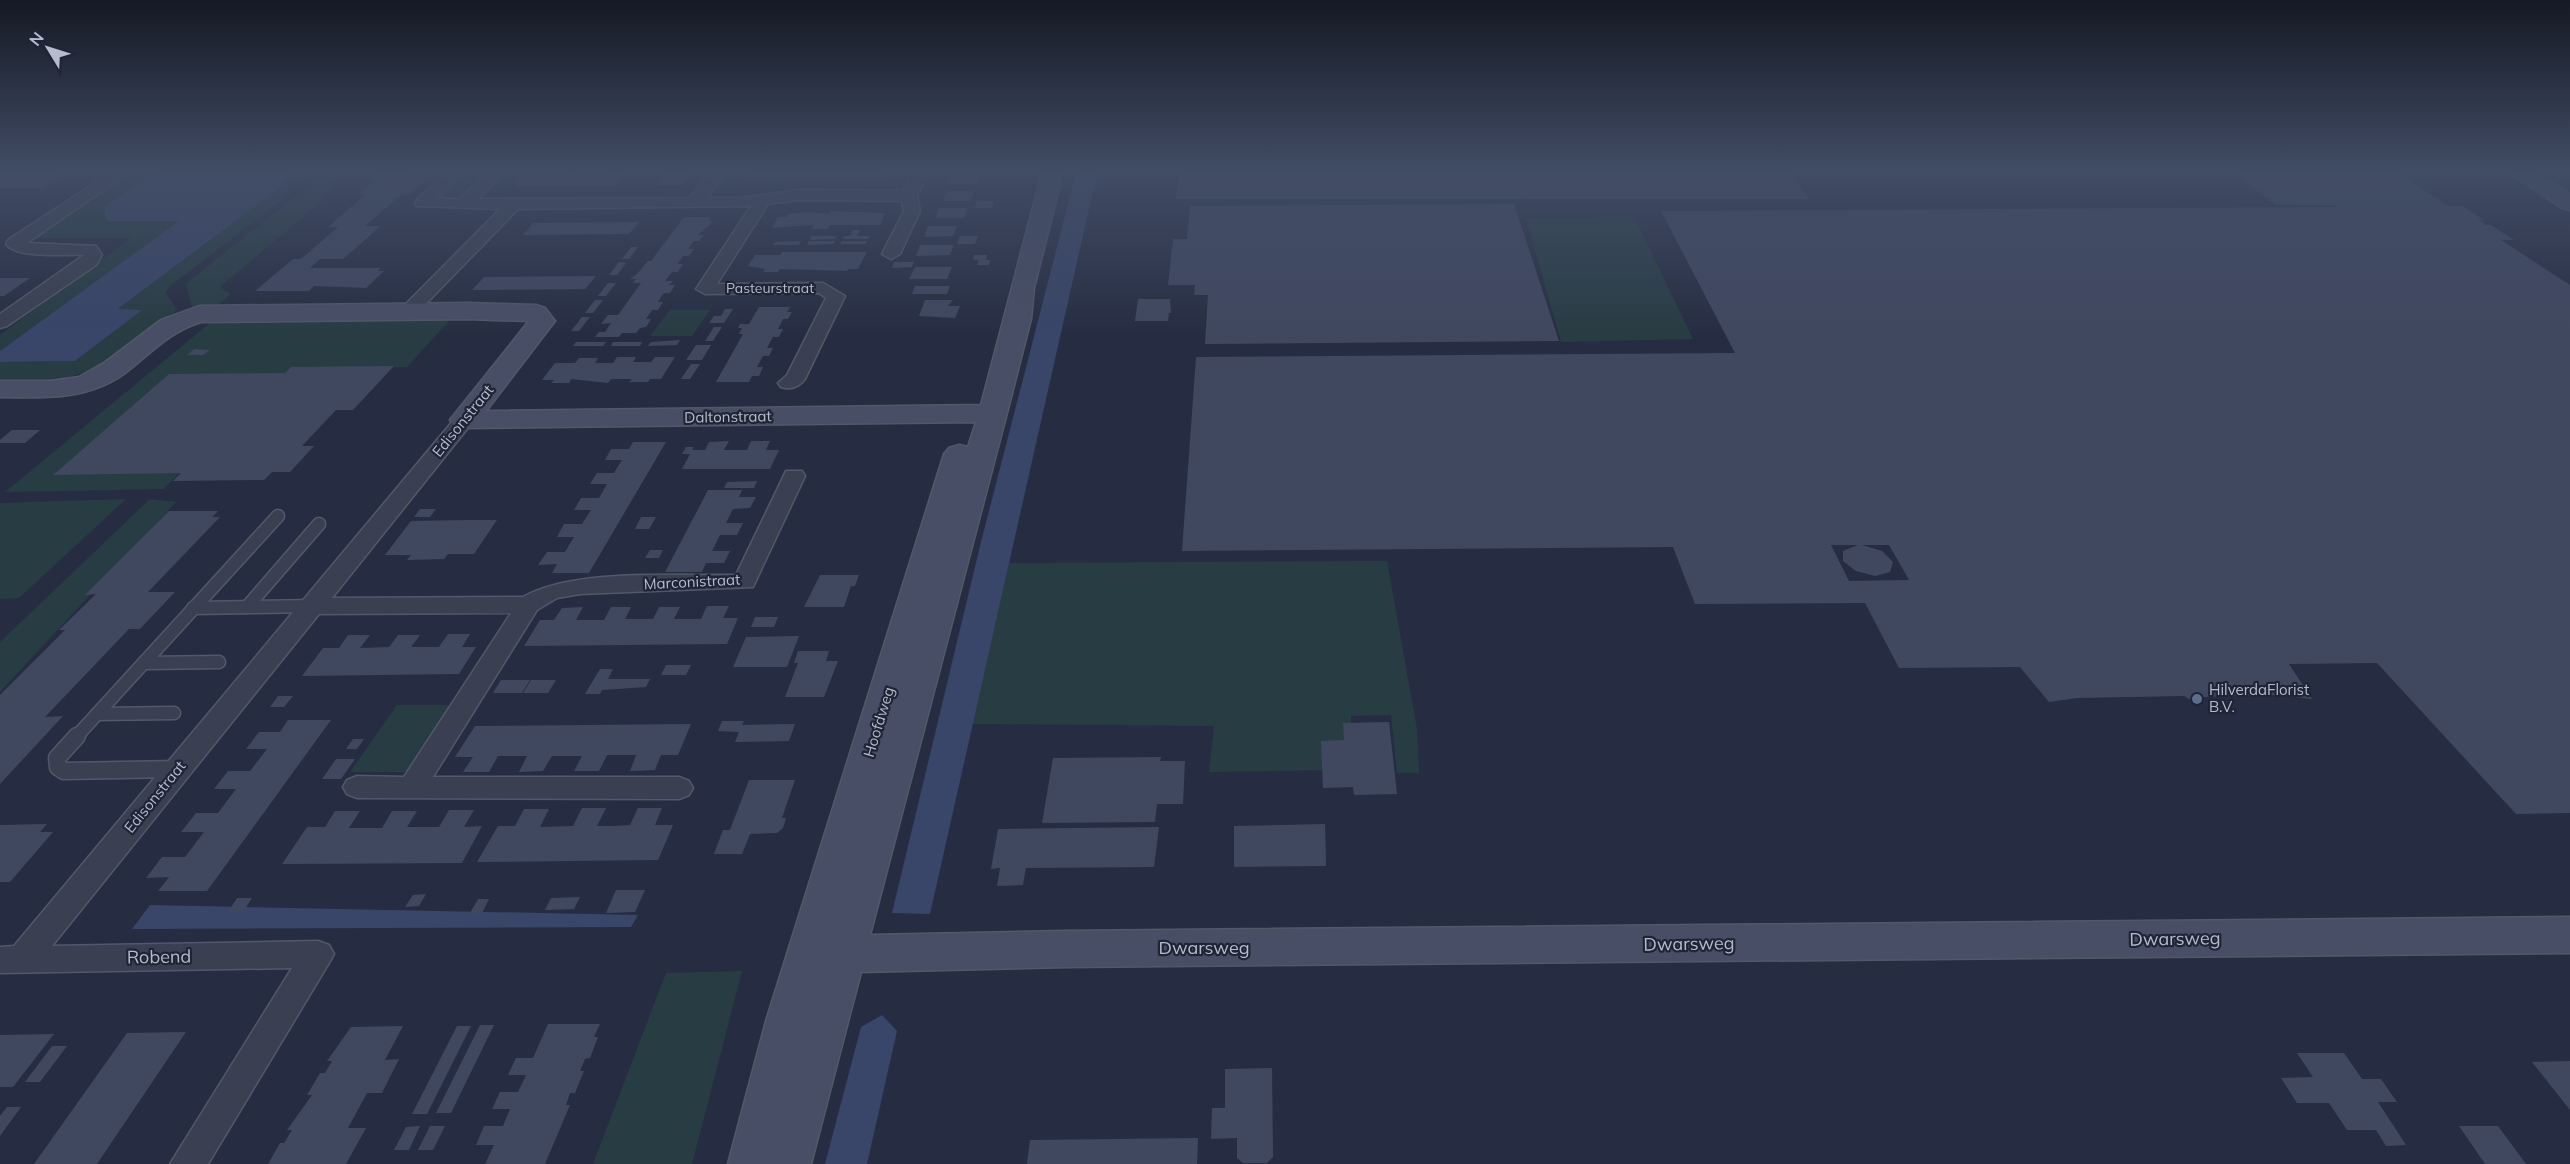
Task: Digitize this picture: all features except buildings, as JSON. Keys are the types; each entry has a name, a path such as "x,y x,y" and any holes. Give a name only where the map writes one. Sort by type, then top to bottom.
{"street":[{"path":"7,245 35,227"},
{"path":"408,312 491,227"},
{"name":"Pasteurstraat","path":"745,227 705,288 823,288 832,291 836,296 795,379 788,383"},
{"path":"891,254 904,227"},
{"name":"Hoofdweg","path":"786,1164 826,954 982,413 1018,319 1022,288 1038,227"},
{"path":"0,322 90,261 93,255 90,250 20,248 7,245"},
{"name":"Edisonstraat","path":"0,389 64,389 83,384 100,377 123,361 161,328 183,318 200,314 529,311 541,317 539,327 313,606 178,769 11,960"},
{"name":"Daltonstraat","path":"464,420 982,413"},
{"name":"Marconistraat","path":"412,788 528,605 550,592 580,586 746,582 794,476"},
{"name":"Marconistraat","path":"313,606 528,605"},
{"path":"357,787 679,788"},
{"name":"Dwarsweg","path":"826,954 2570,935"},
{"name":"Robend","path":"11,960 318,954 188,1164"},
{"name":"Hoofdweg","path":"753,1164 774,1078 826,954"}],"lane":[{"path":"178,769 64,771 58,767 57,758 278,516"},
{"path":"247,607 319,524"},
{"path":"193,608 313,606"},
{"path":"144,663 219,662"},
{"path":"97,714 174,713"}],"shaded area":[{"path":"43,227 171,227 0,351 0,335 131,238 37,238 33,234"},
{"path":"227,227 246,227 170,286 166,293 177,310 110,359 96,367 58,380 0,381 0,362 75,361 140,310 117,310"},
{"path":"257,227 291,227 223,284 221,288 231,294 213,309 193,309 186,285"},
{"path":"1529,227 1639,227 1693,339 1561,342"},
{"path":"670,310 710,310 692,336 650,336"},
{"path":"450,320 407,367 291,368 283,375 171,375 56,472 179,473 164,489 5,492 211,322"},
{"path":"126,499 19,598 0,599 0,503"},
{"path":"150,499 176,502 0,692 0,642"},
{"path":"1387,561 1417,729 1419,773 1397,773 1391,715 1351,716 1352,740 1327,741 1325,770 1209,772 1214,726 972,724 1009,563"},
{"path":"397,705 451,705 408,772 350,772"},
{"path":"742,971 692,1164 593,1164 666,973"}],"water":[{"path":"170,227 227,227 118,309 142,310 75,361 0,362 0,351"},
{"path":"1062,227 1085,227 930,914 892,913 980,546"},
{"path":"150,905 638,915 631,927 132,929"},
{"path":"882,1015 897,1031 867,1164 825,1164 861,1027"}],"place":[{"name":"HilverdaFlorist B.V.","path":"2197,699"}]}
